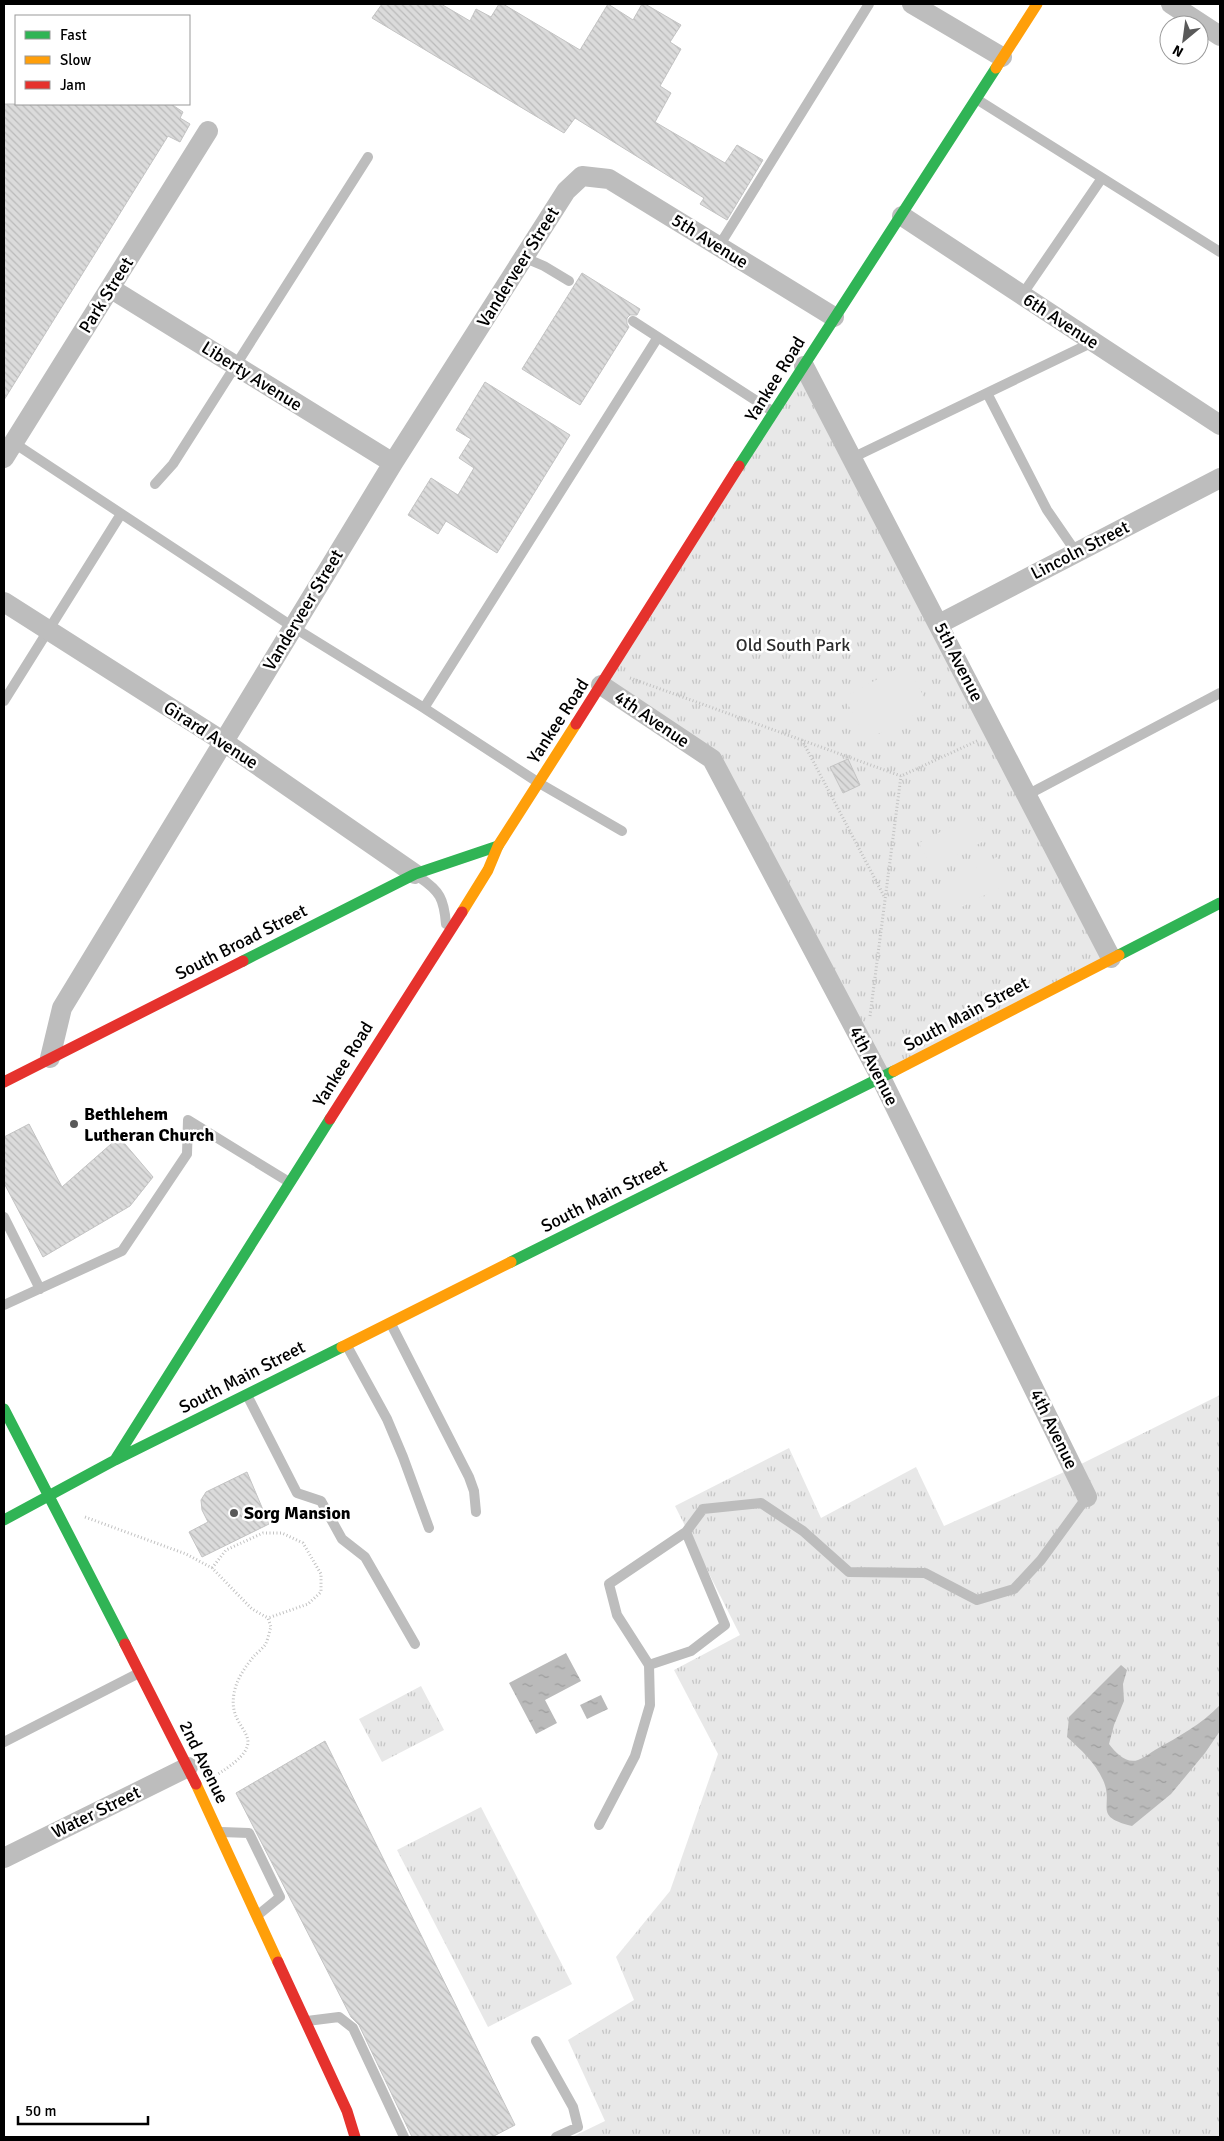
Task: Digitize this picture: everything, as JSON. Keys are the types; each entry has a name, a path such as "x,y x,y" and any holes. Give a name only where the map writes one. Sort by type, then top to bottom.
{"street":[{"path":"912,4 1002,57"},
{"name":"Yankee Road","path":"115,1460 488,870 498,846 834,317 902,216 1037,4"},
{"path":"1171,4 1220,36"},
{"name":"Park Street","path":"9,451 208,132"},
{"name":"5th Avenue","path":"582,176 609,179 834,317"},
{"name":"Vanderveer Street","path":"50,1058 62,1008 393,463 566,191 582,176"},
{"name":"6th Avenue","path":"902,216 1220,425"},
{"name":"Liberty Avenue","path":"110,288 393,463"},
{"name":"5th Avenue","path":"804,366 1111,958"},
{"name":"Lincoln Street","path":"939,624 1220,478"},
{"name":"Girard Avenue","path":"4,602 224,742 415,874"},
{"name":"4th Avenue","path":"602,685 712,758 881,1078 1088,1497"},
{"name":"South Broad Street","path":"5,1079 415,874 498,846"},
{"name":"South Main Street","path":"4,1520 115,1460 881,1078 1220,903"},
{"name":"2nd Avenue","path":"4,1409 188,1767 347,2111 355,2137"},
{"name":"Water Street","path":"4,1858 188,1767"}],"lane":[{"path":"719,246 869,4"},
{"path":"976,99 1220,252"},
{"path":"155,484 173,464 368,157"},
{"path":"1022,295 1102,178"},
{"path":"525,258 544,266 569,281"},
{"path":"633,321 775,412"},
{"path":"424,708 658,338"},
{"path":"852,458 1093,342"},
{"path":"987,393 1047,510 1076,552"},
{"path":"9,451 121,514 293,627 424,708 538,783 622,831"},
{"path":"4,701 121,514"},
{"path":"1027,795 1220,693"},
{"path":"415,874 434,888 445,904 447,933"},
{"path":"4,1305 122,1251 187,1154 188,1120 290,1182"},
{"path":"4,1217 40,1289"},
{"path":"391,1323 469,1477 474,1491 476,1512"},
{"path":"347,1345 387,1419 429,1528"},
{"path":"247,1394 297,1493 321,1501 342,1539 365,1557 415,1644"},
{"path":"599,1825 635,1756 650,1705 649,1665 618,1615 609,1584 686,1532 703,1509 761,1503 803,1531 849,1572 925,1574 976,1600 1014,1589 1041,1560 1088,1497"},
{"path":"649,1665 691,1651 725,1625 686,1532"},
{"path":"4,1742 140,1673"},
{"path":"218,1832 249,1833 280,1897 257,1916"},
{"path":"306,2021 339,2017 353,2028 404,2137"},
{"path":"536,2041 573,2107 578,2127 556,2137"}],"path":[{"path":"602,685 630,678 901,776 995,733"},
{"path":"802,740 885,898"},
{"path":"870,1017 901,776"},
{"path":"80,1515 186,1554 212,1568 252,1609 268,1618 271,1627 265,1645 242,1672 233,1694 235,1712 247,1734 247,1749 237,1763 210,1780"},
{"path":"212,1568 226,1550 263,1533 282,1533 303,1544 321,1574 321,1592 308,1604 268,1618"}],"green space":[{"name":"Old South Park","path":"804,366 1111,958 881,1078 712,759 601,685"},
{"path":"906,664 929,706 867,740 844,697"},
{"path":"975,814 988,839 932,868 919,843"},
{"path":"997,857 1010,882 954,911 941,885"},
{"path":"1220,1395 1220,2136 572,2137 605,2121 568,2040 634,2000 616,1957 670,1891 718,1754 674,1670 740,1635 675,1506 789,1448 821,1518 916,1467 944,1526 1073,1468"},
{"path":"421,1686 444,1730 382,1762 359,1719"},
{"path":"481,1807 572,1984 488,2027 397,1850"}],"water":[{"path":"566,1653 581,1681 545,1700 557,1723 536,1734 509,1683"},
{"path":"1121,1665 1127,1670 1123,1684 1124,1701 1114,1725 1109,1744 1125,1759 1134,1761 1142,1758 1198,1724 1220,1705 1220,1731 1205,1753 1171,1794 1132,1826 1119,1822 1108,1814 1106,1789 1100,1774 1087,1757 1067,1737 1069,1717"},
{"path":"601,1695 608,1709 587,1719 580,1705"}],"building":[{"path":"382,4 441,4 470,21 476,9 491,17 499,4 503,4 580,50 608,4 633,20 642,4 645,4 681,25 670,42 681,49 660,86 671,93 655,122 725,163 737,145 763,160 727,220 700,204 704,198 575,118 564,133 372,18"},
{"path":"4,104 172,105 183,112 180,118 190,124 180,142 168,136 4,400"},
{"path":"582,273 640,309 637,315 630,315 627,318 629,327 580,405 522,369"},
{"path":"485,382 570,435 497,553 446,521 438,534 408,515 431,478 458,495 474,468 459,458 471,439 456,430"},
{"path":"848,759 860,785 843,793 830,767"},
{"path":"29,1124 62,1187 119,1137 153,1177 130,1206 43,1257 4,1183 4,1137"},
{"name":"Sorg Mansion","path":"247,1472 269,1524 202,1557 189,1532 208,1522 202,1510 201,1500 206,1492"},
{"path":"325,1741 515,2125 492,2137 412,2137 359,2025 351,2017 236,1793"}],"traffic: fast":[{"path":"739,466 996,68"},
{"path":"243,961 415,874 498,846"},
{"path":"1119,955 1220,903"},
{"path":"511,1262 894,1071"},
{"path":"115,1460 330,1119"},
{"path":"4,1520 115,1460 342,1347"},
{"path":"4,1409 125,1644"}],"traffic: slow":[{"path":"996,68 1037,4"},
{"path":"462,912 488,870 498,846 576,724"},
{"path":"894,1071 1119,955"},
{"path":"342,1347 511,1262"},
{"path":"196,1784 278,1962"}],"traffic: jam":[{"path":"576,724 739,466"},
{"path":"330,1119 462,912"},
{"path":"4,1082 243,961"},
{"path":"125,1644 196,1784"},
{"path":"278,1962 347,2111 355,2137"}],"place":[{"name":"Bethlehem Lutheran Church","path":"74,1124"},
{"name":"Sorg Mansion","path":"234,1513"}]}
